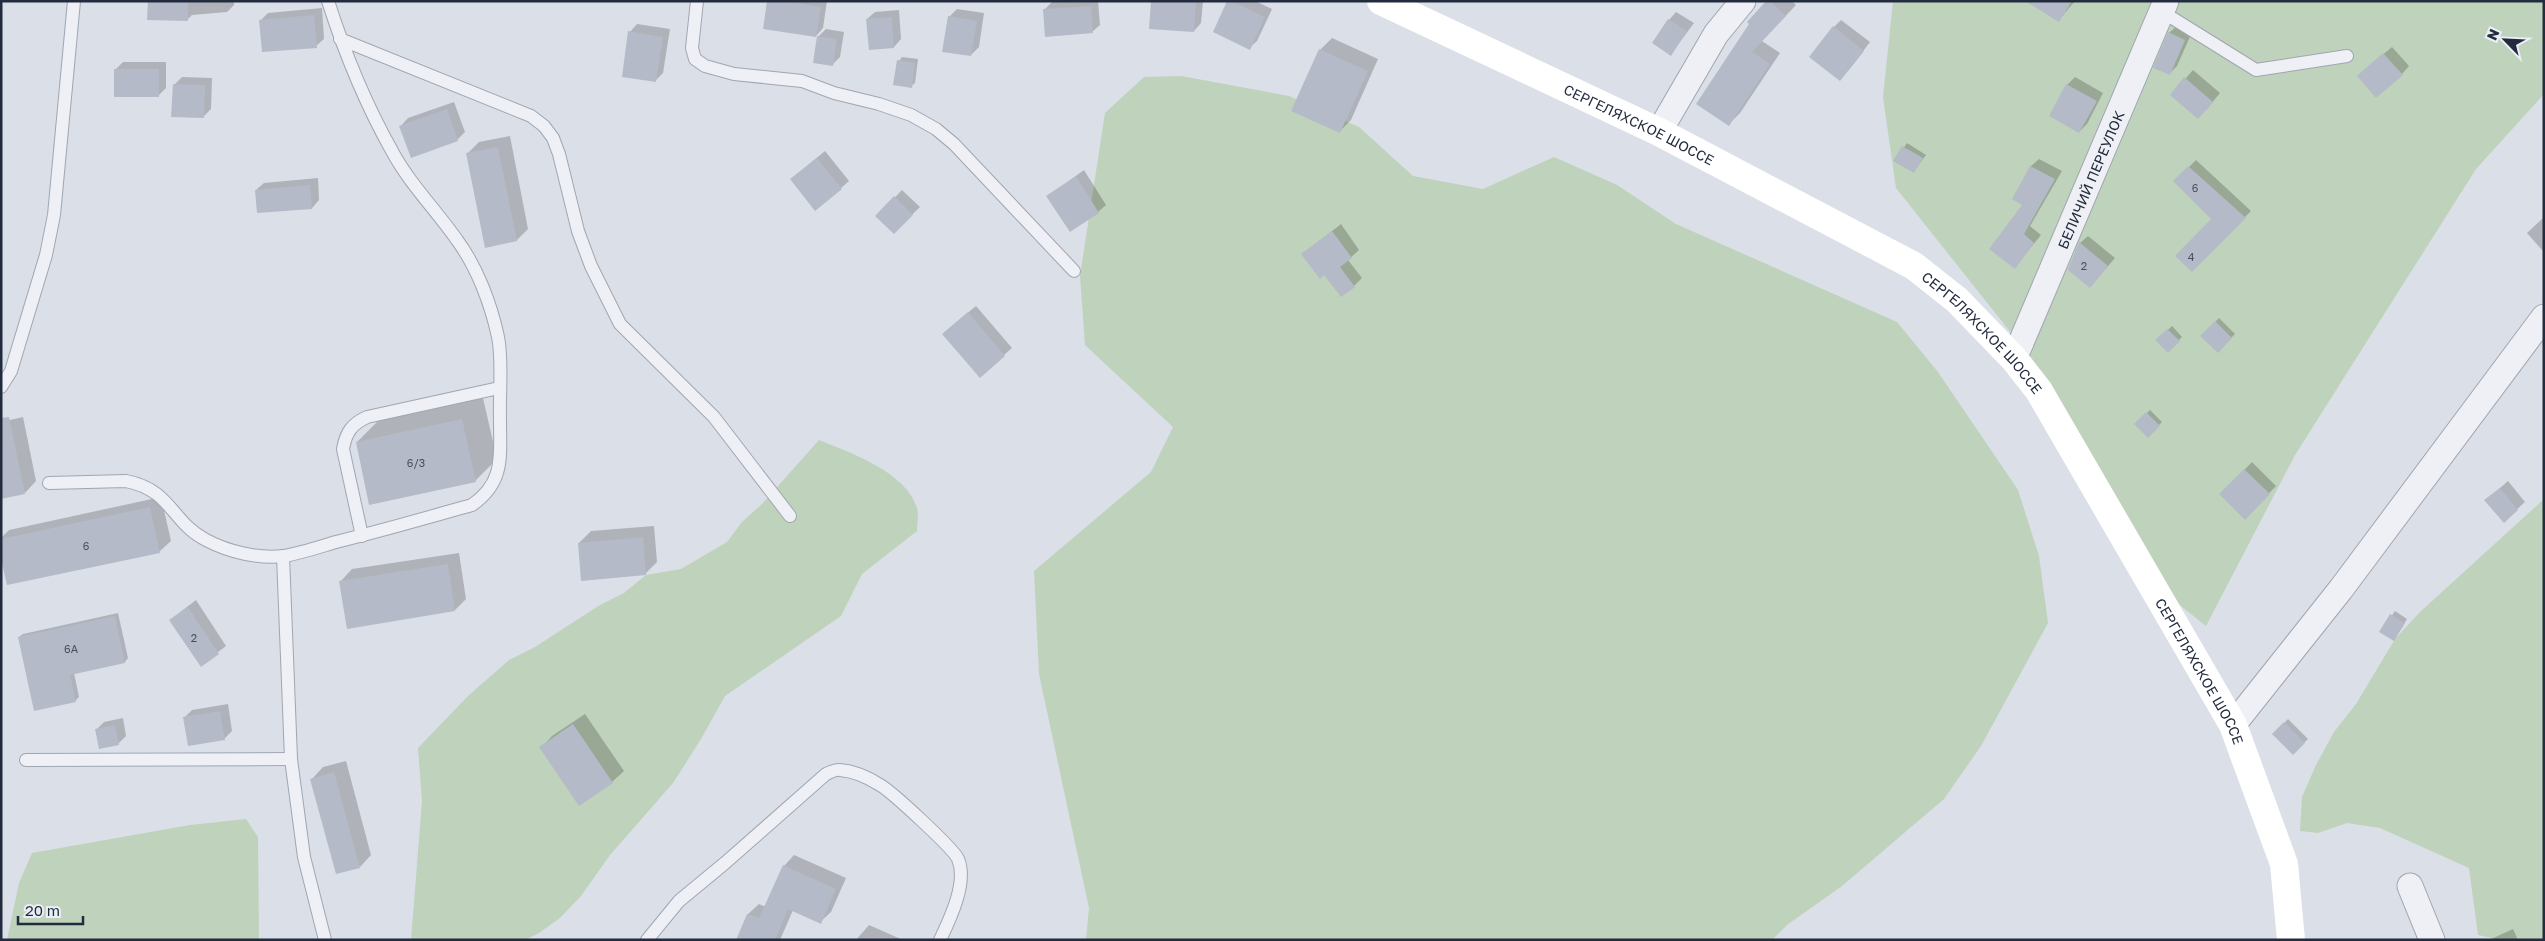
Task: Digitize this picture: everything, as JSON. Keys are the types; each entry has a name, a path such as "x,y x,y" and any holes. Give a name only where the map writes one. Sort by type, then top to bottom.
{"main road":[{"name":"СЕРГЕЛЯХСКОЕ ШОССЕ","path":"1395,4 1659,132 1914,266 1957,300 2014,358 2039,391 2233,725 2284,864 2291,940"}],"street":[{"path":"1659,132 1716,34 1743,1"},
{"name":"БЕЛИЧИЙ ПЕРЕУЛОК","path":"2014,358 2164,6"},
{"path":"2233,725 2341,589 2544,317"},
{"path":"2410,886 2432,940"}],"lane":[{"path":"1,386 11,371 51,233 58,180 74,1"},
{"path":"49,483 126,481 138,483 160,494 185,524 205,540 223,548 249,555 283,556 472,505 488,491 498,472 500,460 498,338 480,279 459,242 394,154 369,109 340,39 328,1"},
{"path":"697,1 692,48 695,59 705,66 734,74 802,81 834,93 911,115 936,129 954,144 1074,271"},
{"path":"2164,6 2256,70 2347,56"},
{"path":"340,39 531,116 544,126 553,138 559,154 578,231 591,266 620,324 714,417 790,516"},
{"path":"362,536 343,449 345,438 355,423 367,416 499,388"},
{"path":"283,556 291,759 304,857 325,940"},
{"path":"26,760 291,759"},
{"path":"648,939 679,901 725,864 826,774 838,769 856,774 881,785 931,830 958,858 960,883 951,916 940,940"}],"green space":[{"path":"1893,1 2544,1 2544,94 2476,169 2295,455 2206,626 2166,594 2050,382 1896,188 1883,97"},
{"path":"1181,76 1289,96 1359,127 1413,176 1483,189 1554,157 1617,185 1676,224 1897,322 1938,372 2018,490 2039,556 2048,623 1981,746 1944,799 1842,886 1787,925 1772,940 1086,940 1089,908 1039,674 1034,571 1151,472 1173,427 1085,345 1080,276 1105,113 1144,77"},
{"path":"819,440 876,465 902,484 911,495 917,508 917,531 862,574 841,616 725,696 673,783 610,855 581,896 560,918 539,933 525,940 411,940 422,801 418,748 468,696 509,660 535,647 600,605 624,593 646,575 681,569 727,542 742,522 762,504"},
{"path":"2544,499 2544,940 2501,940 2478,935 2469,868 2380,828 2347,823 2318,833 2300,831 2302,797 2316,765 2334,732 2356,704 2395,639 2420,612"},
{"path":"246,819 258,837 259,940 7,940 19,883 32,853 190,825"}],"building":[{"path":"148,1 188,1 188,21 147,20"},
{"path":"767,1 786,1 821,7 816,37 763,29"},
{"path":"1151,1 1196,1 1194,32 1149,29"},
{"path":"1227,1 1232,1 1265,17 1250,50 1213,32"},
{"path":"1766,1 1770,1 1786,16 1752,52 1770,64 1729,126 1696,104 1749,24 1747,22"},
{"path":"2025,1 2072,1 2059,22"},
{"path":"1091,6 1093,33 1045,37 1043,9"},
{"path":"314,15 317,48 262,52 259,20"},
{"path":"948,16 977,21 971,56 942,52"},
{"path":"892,17 894,48 869,50 866,19"},
{"path":"1668,19 1687,31 1671,56 1652,43"},
{"path":"1833,26 1864,51 1840,81 1809,57"},
{"path":"628,31 663,37 656,82 622,77"},
{"path":"2168,32 2185,40 2170,75 2153,68"},
{"path":"817,36 837,39 833,66 813,63"},
{"path":"1319,49 1368,71 1340,133 1291,111"},
{"path":"2383,53 2403,75 2376,98 2357,76"},
{"path":"897,60 915,63 912,88 893,85"},
{"path":"114,69 159,69 159,97 114,97"},
{"path":"2184,77 2213,102 2198,119 2170,95"},
{"path":"173,84 205,85 204,118 171,117"},
{"path":"2066,84 2097,101 2079,133 2049,116"},
{"path":"447,109 458,141 411,158 399,126"},
{"path":"1902,146 1923,158 1914,173 1893,161"},
{"path":"498,147 517,241 485,248 466,153"},
{"path":"817,158 842,189 815,211 790,179"},
{"path":"2030,166 2055,179 2024,234 2034,243 2015,269 1989,249 2022,205 2012,199"},
{"path":"2188,166 2246,218 2192,272 2175,256 2211,219 2173,181"},
{"path":"1076,176 1099,213 1070,232 1046,196"},
{"path":"310,185 312,209 257,213 255,190"},
{"path":"894,196 913,215 894,234 875,216"},
{"path":"1332,231 1352,258 1340,267 1355,287 1341,297 1324,275 1320,279 1301,254"},
{"path":"2079,242 2108,266 2090,288 2068,270"},
{"path":"968,312 1005,356 980,378 942,334"},
{"path":"2215,321 2232,338 2218,353 2200,336"},
{"path":"2167,329 2180,341 2168,353 2155,340"},
{"path":"2146,412 2160,426 2148,438 2134,424"},
{"path":"9,417 25,494 1,499 1,418"},
{"path":"462,419 476,482 369,505 356,442"},
{"path":"2244,469 2270,494 2245,520 2219,494"},
{"path":"2500,488 2518,510 2504,523 2484,500"},
{"path":"150,507 160,553 7,585 1,559 1,539"},
{"path":"643,537 646,575 581,581 578,543"},
{"path":"448,564 455,611 347,629 339,581"},
{"path":"188,607 219,654 201,667 169,620"},
{"path":"2390,614 2405,623 2394,641 2379,632"},
{"path":"115,616 125,663 70,675 76,702 34,711 18,637"},
{"path":"220,711 225,740 188,746 183,717"},
{"path":"2284,722 2305,743 2293,755 2272,734"},
{"path":"573,724 613,783 579,806 539,747"},
{"path":"115,725 119,745 99,749 95,729"},
{"path":"334,772 360,868 336,874 310,779"},
{"path":"783,865 836,889 821,924 788,909 775,940 736,940 747,914 759,918"}]}
